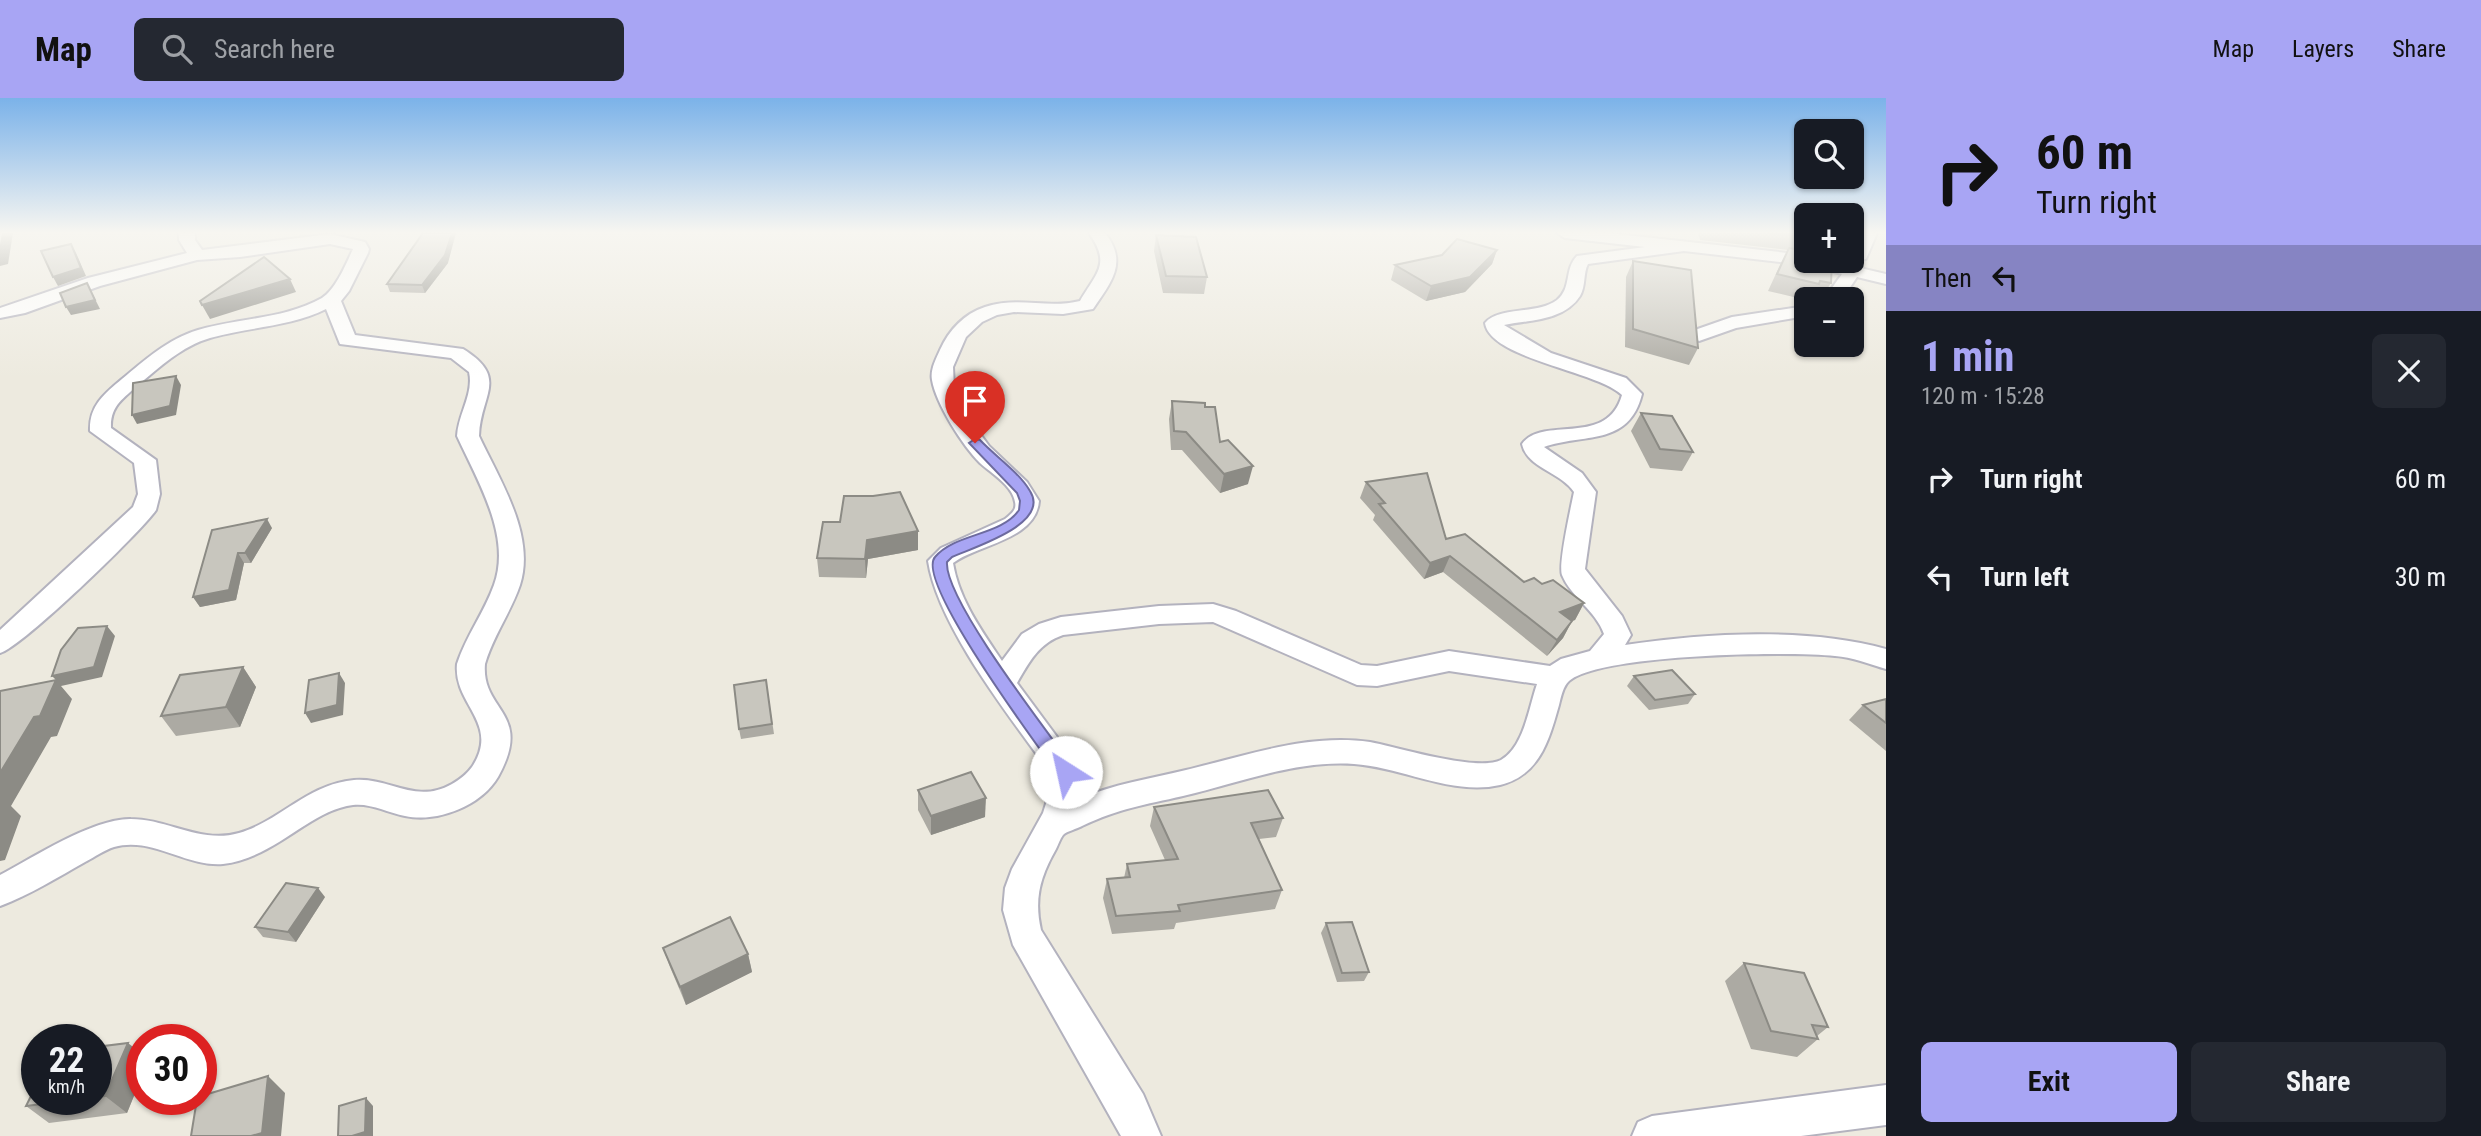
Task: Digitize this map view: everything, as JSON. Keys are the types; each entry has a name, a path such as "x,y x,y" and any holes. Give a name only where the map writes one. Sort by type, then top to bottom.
{"street":[{"path":"0,313 36,304 96,281"},
{"path":"0,644 23,626 144,510 149,494 145,460 101,431 101,410 109,400 162,354 181,344 202,335 292,315 331,299 341,291 344,281"},
{"path":"1099,281 1089,302 1070,310 1009,307 990,311 958,331 942,369 944,387 975,443 1024,492 1027,501 1022,517 1006,527 956,548 940,561 939,571 953,605 1003,683 1066,772 1067,785 1063,803 1022,883 1017,900 1019,918 1025,934 1129,1108 1141,1136"},
{"path":"1578,281 1561,306 1540,315 1500,320 1494,323 1494,327 1561,364 1620,383 1632,394 1623,417 1610,426 1541,440 1533,444 1532,448 1538,455 1574,476 1585,492 1573,569 1578,583 1613,622 1618,635 1599,659"},
{"path":"0,891 113,834 146,831 206,850 222,850 245,846 277,832 332,798 353,793 370,794 414,805 435,803 464,793 485,773 494,753 497,724 473,689 469,678 475,651 510,575 511,557 495,497 468,436 467,427 481,391 480,376 467,358 456,352 347,340 331,299"},
{"path":"1699,335 1732,323 1794,313"},
{"path":"1003,683 1030,639 1043,631 1061,626 1200,612 1227,617 1357,675 1377,676 1449,661 1554,677"},
{"path":"1051,826 1129,794 1164,789 1266,761 1352,752 1375,754 1467,774 1488,775 1509,769 1520,761 1534,734 1554,677 1566,666 1599,659 1702,646 1835,646 1886,659"},
{"path":"1652,1136 1886,1105"}],"building":[{"path":"228,281 282,281 202,305 200,301"},
{"path":"389,281 425,281 422,285 387,284"},
{"path":"1423,281 1451,281 1431,286"},
{"path":"1633,281 1692,281 1698,348 1633,329"},
{"path":"87,283 95,300 66,307 60,293"},
{"path":"176,376 170,406 132,415 133,383"},
{"path":"1172,401 1205,403 1205,407 1215,407 1220,442 1228,440 1253,466 1224,474 1186,432 1174,431"},
{"path":"1641,413 1672,416 1693,452 1660,449"},
{"path":"1427,473 1446,539 1465,534 1524,582 1534,578 1542,584 1553,580 1584,603 1560,612 1572,621 1557,640 1450,556 1430,563 1379,504 1385,503 1366,482"},
{"path":"900,492 918,531 867,540 865,559 817,558 823,522 840,522 844,496"},
{"path":"267,519 245,553 238,553 229,590 193,597 212,530"},
{"path":"107,626 94,667 52,676 61,650 78,628"},
{"path":"243,667 226,707 161,716 180,675"},
{"path":"1672,670 1695,694 1655,700 1634,676"},
{"path":"339,673 337,705 305,713 309,680"},
{"path":"56,680 40,716 34,717 0,773 0,691"},
{"path":"766,680 772,724 739,729 734,685"},
{"path":"1886,699 1886,723 1863,705"},
{"path":"971,772 986,798 931,816 918,790"},
{"path":"1268,790 1283,818 1251,823 1282,890 1178,905 1180,911 1116,916 1107,879 1130,877 1127,864 1178,859 1154,807"},
{"path":"286,883 318,888 288,932 255,927"},
{"path":"730,917 748,954 680,987 663,948"},
{"path":"1352,922 1369,972 1342,973 1326,923"},
{"path":"1744,963 1804,973 1828,1027 1812,1025 1818,1039 1771,1031"},
{"path":"126,1043 112,1080 112,1045"},
{"path":"268,1076 262,1133 251,1136 191,1136 194,1115 217,1115 217,1091"},
{"path":"366,1098 365,1132 338,1136 339,1106"}],"route":[{"path":"975,443 1024,492 1026,510 1022,517 1006,527 947,554 940,561 939,571 953,605 1003,683 1066,772"}]}
